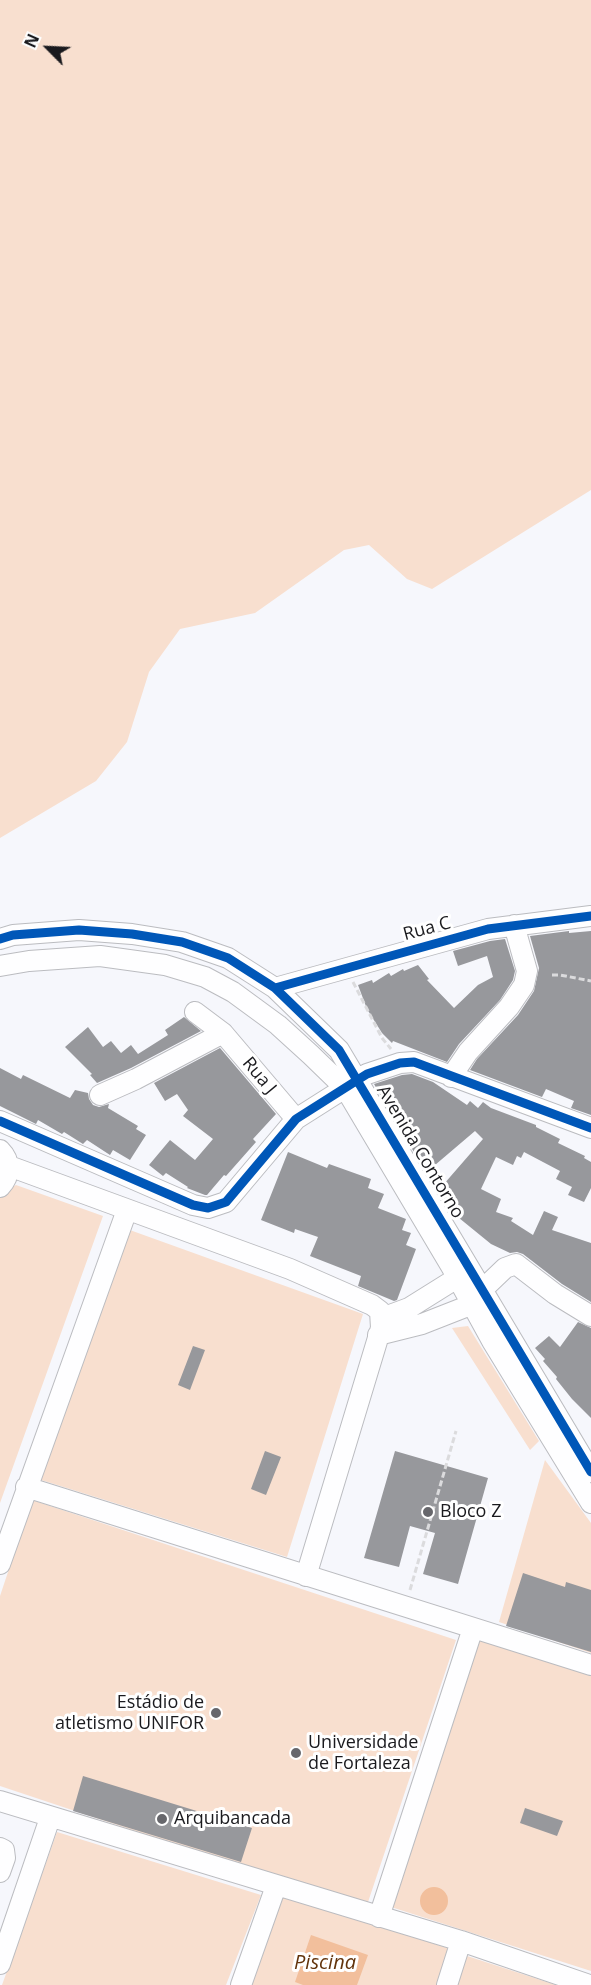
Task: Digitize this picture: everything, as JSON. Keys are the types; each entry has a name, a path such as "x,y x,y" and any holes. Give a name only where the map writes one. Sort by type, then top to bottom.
{"street":[{"name":"Rua C","path":"275,988 488,929 591,916"},
{"path":"451,1077 468,1052 509,1007 524,985 527,971 514,925"},
{"name":"Avenida Contorno","path":"0,939 13,935 79,930 132,934 182,942 228,958 275,988 339,1050 351,1084 466,1286 591,1472"},
{"name":"Avenida Contorno","path":"0,966 28,961 100,956 165,965 205,977 233,992 269,1018 311,1055 351,1084 466,1286 492,1341 591,1503"},
{"name":"Rua J","path":"195,1012 223,1033 296,1119"},
{"path":"100,1095 136,1079 223,1033"},
{"path":"0,1121 193,1205 208,1208 226,1202 296,1119 367,1074 400,1064 414,1062 591,1128"},
{"path":"0,1187 6,1181 4,1158 127,1210 290,1269 372,1305 380,1323"},
{"path":"0,1564 127,1210"},
{"path":"306,1576 380,1323 402,1302 466,1286 516,1264 555,1294 591,1316"},
{"path":"380,1323 422,1324 466,1286"},
{"path":"26,1487 591,1665"},
{"path":"379,1917 473,1628"},
{"path":"0,1802 461,1941 589,1985"},
{"path":"0,1964 50,1818"},
{"path":"0,1848 6,1854 0,1872"},
{"path":"241,1985 276,1886"},
{"path":"447,1985 461,1941"}],"path":[{"path":"347,968 382,1038 400,1064"},
{"path":"552,975 591,981"},
{"path":"405,1607 456,1431"}],"shaded area":[{"path":"0,0 591,0 591,490 432,589 407,579 369,545 344,550 255,613 180,629 149,672 127,742 96,781 0,838"},
{"path":"16,1185 103,1216 0,1503 0,1194"},
{"path":"127,1229 363,1314 287,1557 38,1479"},
{"path":"468,1326 539,1441 530,1450 452,1328"},
{"path":"545,1460 591,1523 591,1653 499,1622"},
{"name":"Estádio de atletismo UNIFOR","path":"32,1500 456,1640 366,1908 0,1786 0,1596"},
{"path":"476,1633 591,1671 591,1971 391,1907"},
{"path":"57,1832 261,1895 226,1985 2,1985"},
{"path":"277,1895 454,1950 443,1985 245,1985"},
{"path":"461,1954 556,1985 452,1985"}],"water":[{"path":"434,1887 444,1891 448,1901 444,1911 434,1915 424,1911 420,1901 424,1891"},
{"name":"Piscina","path":"311,1935 368,1955 357,1985 303,1985 295,1982"}],"building":[{"path":"569,931 569,933 591,931 591,1115 571,1108 574,1101 546,1089 542,1097 470,1070 477,1059 518,1015 534,991 539,968 530,936"},
{"path":"505,939 515,971 513,980 500,1000 459,1044 447,1062 393,1041 392,1043 382,1033 367,1009 358,985 372,980 373,983 389,973 391,976 403,969 404,971 418,965 429,979 427,980 454,1008 478,985 493,977 487,956 458,966 453,951"},
{"path":"184,1017 201,1031 97,1083 90,1075 92,1074 65,1047 88,1027 103,1047 111,1041 121,1053 131,1045 138,1054 168,1035 165,1030"},
{"path":"220,1048 276,1114 253,1139 256,1142 226,1176 224,1175 205,1195 187,1188 166,1173 163,1176 149,1165 170,1140 195,1160 213,1139 183,1116 188,1110 177,1094 165,1101 154,1083"},
{"path":"0,1068 21,1079 23,1075 70,1098 75,1090 88,1093 93,1105 99,1107 109,1104 108,1108 138,1126 136,1129 146,1135 130,1160 113,1150 110,1155 87,1140 83,1144 38,1120 36,1124 0,1106"},
{"path":"412,1074 433,1082 467,1105 470,1101 478,1108 483,1102 491,1108 536,1125 560,1139 558,1143 585,1156 584,1158 591,1162 591,1188 584,1202 568,1195 572,1187 556,1179 560,1171 524,1152 521,1158 517,1156 513,1165 496,1157 481,1189 501,1199 496,1212 513,1218 511,1221 533,1235 544,1211 558,1217 552,1230 591,1243 591,1302 562,1284 523,1254 510,1253 491,1244 448,1209 437,1192 483,1139 475,1131 428,1171 418,1159 374,1084"},
{"path":"288,1152 327,1168 329,1164 371,1179 368,1188 384,1194 378,1208 406,1219 402,1230 411,1233 406,1245 416,1249 397,1300 394,1301 358,1286 361,1276 310,1256 318,1237 295,1229 294,1233 261,1220"},
{"path":"578,1322 591,1328 591,1418 556,1379 557,1377 543,1361 545,1359 535,1348 549,1336 560,1347"},
{"path":"193,1346 205,1350 190,1390 178,1385"},
{"path":"265,1451 281,1457 266,1495 251,1489"},
{"name":"Bloco Z","path":"395,1451 488,1478 458,1584 423,1574 435,1533 410,1526 399,1567 364,1558"},
{"path":"523,1573 565,1587 566,1582 591,1590 591,1652 506,1626"},
{"name":"Arquibancada","path":"83,1776 252,1828 241,1862 73,1811"},
{"path":"525,1808 563,1821 557,1836 520,1823"}],"cycle path":[{"path":"275,988 488,929 591,916"},
{"path":"0,939 13,935 79,930 132,934 182,942 228,958 275,988 339,1050 591,1472"},
{"path":"0,1121 193,1205 208,1208 226,1202 296,1119 367,1074 400,1063 414,1062 591,1128"}],"place":[{"name":"Bloco Z","path":"428,1512"},
{"name":"Estádio de atletismo UNIFOR","path":"216,1713"},
{"name":"Universidade de Fortaleza","path":"296,1753"},
{"name":"Arquibancada","path":"162,1819"}]}
